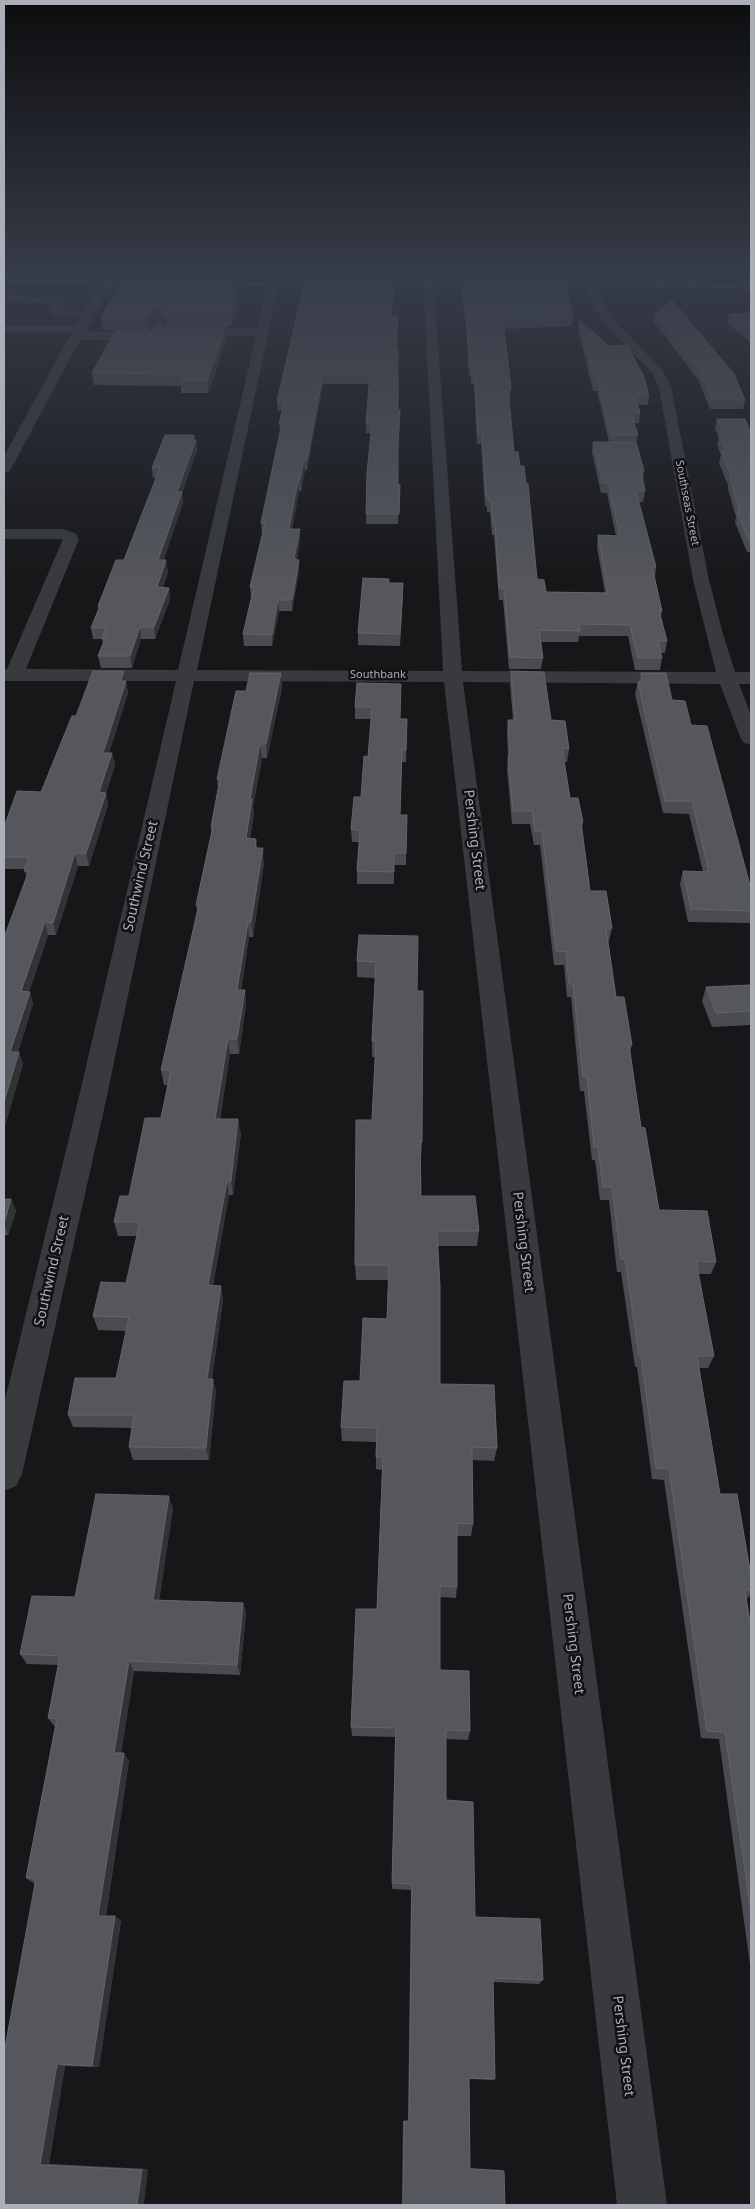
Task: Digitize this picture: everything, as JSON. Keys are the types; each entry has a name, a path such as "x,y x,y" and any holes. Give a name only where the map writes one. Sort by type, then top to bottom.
{"street":[{"path":"4,469 54,379"},
{"name":"Southwind Street","path":"4,1474 91,1105 252,379"},
{"name":"Pershing Street","path":"434,379 453,676 642,2205"},
{"name":"Southseas Street","path":"661,379 665,387 701,580 714,634 751,739"},
{"path":"4,534 63,534 71,539 9,674"},
{"name":"Southbank","path":"9,674 751,678"}],"building":[{"path":"181,379 208,379 207,381 180,381"},
{"path":"282,379 322,379 307,460 304,459 300,480 298,480 289,529 300,529 294,559 299,560 292,600 278,600 272,635 243,634 254,587 250,587 265,523 261,523 282,423 279,423 285,401 277,401"},
{"path":"370,379 398,379 398,410 400,410 398,447 399,514 366,514 367,473 372,423 366,423"},
{"path":"474,379 510,379 511,389 508,389 514,452 518,452 520,466 524,466 526,484 528,484 537,579 544,580 546,592 608,593 598,535 620,536 608,483 602,482 593,442 636,442 644,471 641,471 645,491 636,491 656,567 652,567 662,611 659,611 667,641 658,641 662,658 638,658 630,625 579,624 580,631 539,630 543,658 510,657 504,588 499,588 495,524 493,524 491,501 488,501 488,496 486,496 482,433 478,433"},
{"path":"594,379 645,379 649,396 635,395 640,413 631,413 638,435 611,435 598,382 595,382"},
{"path":"703,379 736,379 745,400 712,400"},
{"path":"717,419 745,419 751,433 751,541 749,541 737,512 740,512 730,479 732,479 722,452 726,452 719,435 724,435"},
{"path":"165,435 194,435 192,440 196,440 177,492 182,492 158,560 166,560 157,587 169,588 154,627 140,627 130,656 98,656 105,639 102,639 106,628 91,628 116,560 124,560 160,468 152,468"},
{"path":"363,578 389,579 389,583 403,583 400,634 358,633"},
{"path":"93,671 124,671 121,681 126,681 103,753 112,753 99,792 106,793 86,853 75,853 53,923 45,922 21,991 30,992 10,1052 19,1052 4,1102 4,935 29,871 24,871 29,857 4,857 4,827 17,791 41,792 72,716 76,716"},
{"path":"511,671 544,672 551,720 565,721 569,749 562,748 570,798 578,798 583,822 581,822 590,891 606,891 612,928 606,928 616,997 624,997 632,1045 629,1045 641,1127 645,1128 659,1210 707,1211 716,1262 696,1261 714,1356 697,1356 720,1494 737,1494 751,1576 751,1590 745,1590 751,1629 751,1912 725,1732 707,1731 669,1469 656,1468 641,1355 639,1355 625,1259 621,1259 612,1187 603,1187 598,1147 594,1147 587,1077 583,1077 573,984 569,984 566,952 556,951 542,831 535,831 532,811 513,811 508,756 510,756 508,720 515,720"},
{"path":"250,673 281,673 266,744 260,744 250,799 252,799 246,838 256,839 255,848 263,848 251,922 248,922 237,990 245,990 237,1039 228,1039 215,1119 238,1119 231,1181 227,1181 208,1285 221,1286 207,1379 213,1379 206,1448 129,1447 134,1415 68,1415 75,1378 116,1378 129,1317 93,1316 101,1282 126,1283 140,1222 114,1222 120,1196 129,1196 145,1118 161,1118 171,1070 161,1070 199,905 196,905 213,827 211,827 220,779 217,779 236,691 246,691"},
{"path":"641,673 666,673 672,700 685,701 691,725 707,726 751,889 751,911 691,909 683,871 709,872 692,801 665,801 638,682 643,682"},
{"path":"357,683 401,684 400,719 407,719 406,750 402,750 400,815 407,815 406,853 394,853 394,872 357,871 360,830 351,829 354,797 361,797 364,756 368,757 372,707 355,707"},
{"path":"359,935 418,936 417,991 423,991 422,1142 420,1142 421,1196 475,1196 479,1231 437,1231 440,1287 440,1384 494,1385 497,1448 472,1447 473,1524 457,1523 457,1587 440,1586 440,1670 469,1671 470,1731 446,1730 446,1800 473,1802 475,1917 540,1919 543,1980 493,1978 495,2079 469,2078 470,2169 504,2171 505,2205 403,2205 404,2121 409,2121 412,1884 392,1883 396,1728 351,1727 356,1609 377,1609 383,1457 376,1457 377,1428 341,1427 344,1381 360,1381 363,1318 387,1319 389,1265 355,1265 356,1120 372,1120 376,1041 372,1041 376,962 357,961"},
{"path":"751,985 751,1011 716,1013 706,987"},
{"path":"4,1199 11,1199 4,1223"},
{"path":"96,1494 169,1496 153,1600 243,1603 237,1665 129,1661 114,1753 124,1753 98,1916 115,1916 92,2066 57,2064 40,2165 142,2170 137,2205 4,2205 4,2053 36,1878 26,1878 57,1719 48,1718 60,1656 20,1654 32,1596 75,1597"}]}
